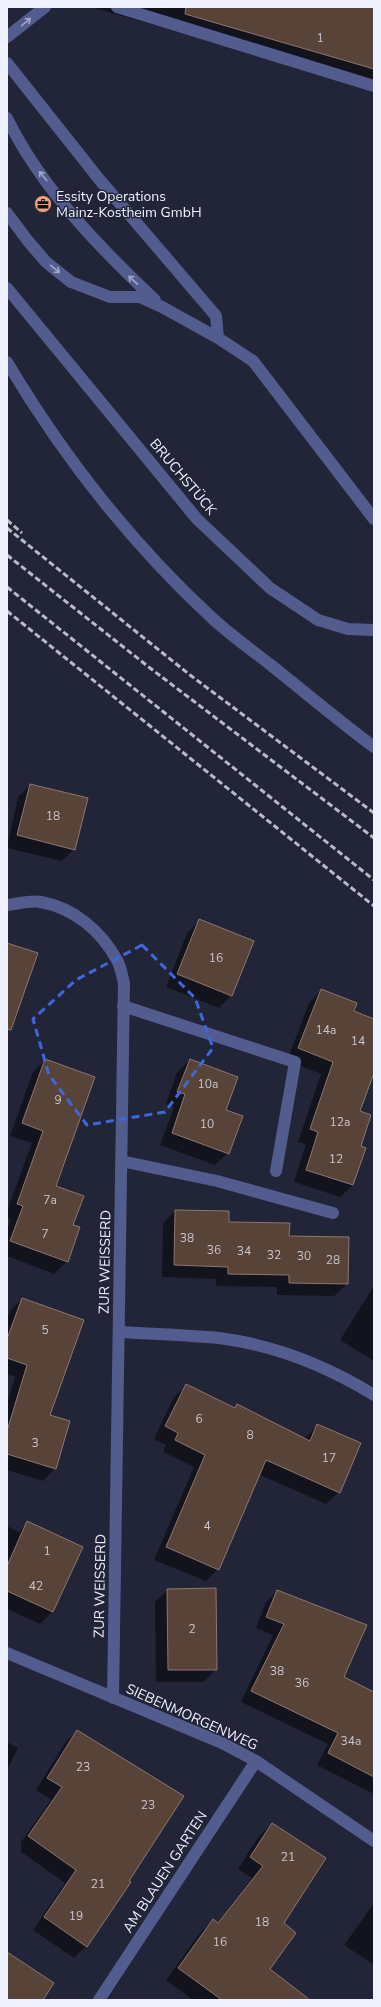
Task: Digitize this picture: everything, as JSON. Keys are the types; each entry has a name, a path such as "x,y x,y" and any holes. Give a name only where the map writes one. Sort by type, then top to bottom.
{"street":[{"path":"7,37 45,7"},
{"path":"117,7 374,86"},
{"path":"7,63 98,178 216,316 218,338"},
{"path":"7,118 31,162 95,241 162,307"},
{"path":"7,213 46,262 71,282 110,297 140,297 162,307 218,338 253,361 374,519"},
{"name":"BRUCHSTÜCK","path":"7,288 197,519 270,588 318,620 348,630 374,630"},
{"path":"7,362 48,428 74,463 114,516 160,567 212,618 374,747"},
{"name":"ZUR WEISSERD","path":"7,905 40,901 65,910 86,922 104,939 118,961 124,983 114,1698"},
{"path":"123,1006 296,1062 276,1171"},
{"path":"121,1161 217,1181 333,1213"},
{"path":"119,1332 219,1338 264,1347 308,1361 350,1380 374,1395"},
{"name":"SIEBENMORGENWEG","path":"7,1654 222,1743 256,1761 374,1841"},
{"name":"AM BLAUEN GARTEN","path":"99,2000 256,1761"}],"highlighted area":[{"path":"142,945 195,998 213,1048 165,1112 87,1125 49,1075 33,1019 76,980"}],"building":[{"path":"186,7 374,7 374,69 185,14"},
{"path":"30,784 88,798 75,850 17,835"},
{"path":"199,919 254,941 232,996 177,974"},
{"path":"7,943 38,953 11,1030 7,1029"},
{"path":"321,989 357,1003 354,1011 374,1019 374,1073 360,1111 371,1115 361,1146 366,1148 353,1185 306,1170 318,1132 310,1129 333,1062 298,1048"},
{"path":"45,1059 95,1077 56,1186 84,1196 73,1225 80,1227 68,1262 10,1241 23,1206 17,1204 43,1131 22,1123"},
{"path":"190,1059 238,1077 226,1110 243,1116 229,1154 172,1133 185,1094 177,1092"},
{"path":"175,1210 229,1211 229,1222 290,1223 289,1236 349,1237 348,1284 289,1283 289,1275 228,1274 228,1267 174,1265"},
{"path":"22,1298 84,1320 50,1415 70,1421 56,1469 7,1454 7,1431 27,1365 7,1358 7,1339"},
{"path":"186,1384 235,1408 237,1404 310,1441 317,1424 361,1443 340,1493 266,1460 219,1570 166,1547 205,1455 175,1440 178,1433 165,1426"},
{"path":"27,1521 83,1547 53,1612 7,1591 7,1566"},
{"path":"216,1588 217,1670 168,1670 167,1589"},
{"path":"277,1590 367,1625 344,1677 374,1692 374,1777 328,1753 338,1733 251,1691 284,1624 266,1617"},
{"path":"77,1730 184,1796 129,1881 131,1882 87,1947 44,1917 76,1870 28,1836 62,1787 47,1778"},
{"path":"272,1823 326,1858 284,1923 296,1933 270,1969 310,2000 222,2000 178,1968 213,1919 218,1923 263,1866 250,1857"},
{"path":"7,1952 54,1983 43,2000 7,2000"}],"railway":[{"path":"7,520 22,533"},
{"path":"7,528 190,675 374,813"},
{"path":"7,555 150,668 374,838"},
{"path":"7,587 374,880"},
{"path":"7,611 374,906"}],"place":[{"name":"Essity Operations Mainz-Kostheim GmbH","path":"43,204"}]}
